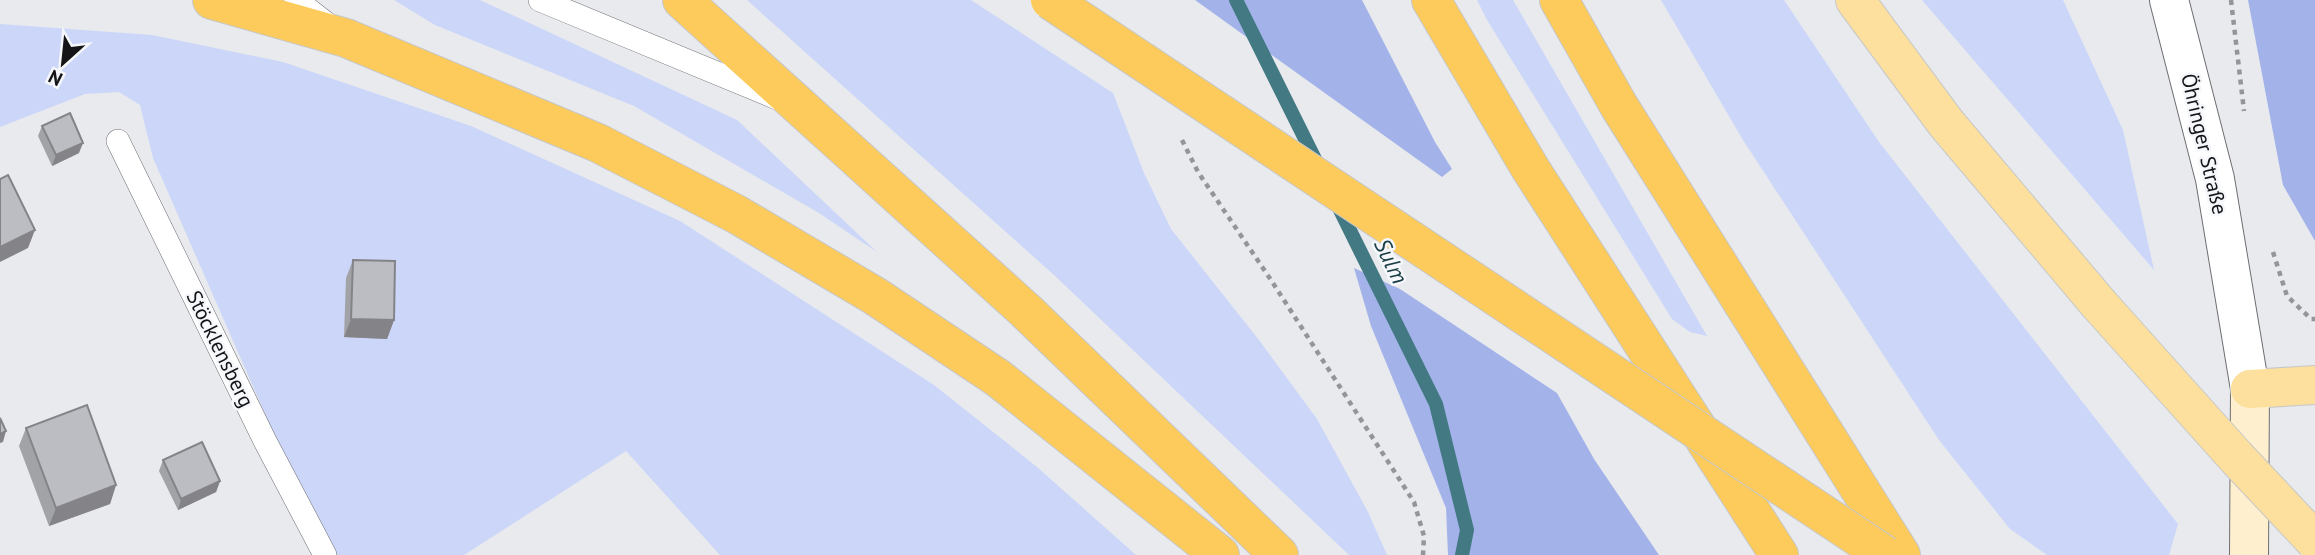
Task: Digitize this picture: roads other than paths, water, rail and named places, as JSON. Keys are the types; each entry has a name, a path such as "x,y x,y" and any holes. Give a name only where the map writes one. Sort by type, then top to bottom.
{"highway":[{"path":"212,0 346,38 598,143 736,214 875,296 998,378 1220,555"},
{"path":"682,0 1017,303 1279,555"},
{"path":"1050,0 1885,555"},
{"path":"1431,0 1530,168 1779,555"},
{"path":"1559,0 1619,106 1900,555"}],"main road":[{"path":"1855,0 1946,124 2098,303 2315,541"},
{"path":"2249,555 2250,389 2315,385"}],"street":[{"name":"Öhringer Straße","path":"2169,0 2215,179 2250,389"}],"lane":[{"path":"296,0 346,38"},
{"path":"540,0 805,110"},
{"name":"Stöcklensberg","path":"118,141 265,441 326,555"}],"waterway":[{"name":"Sulm","path":"1236,0 1318,165"},
{"name":"Sulm","path":"1336,202 1436,404 1467,530 1462,555"}]}
